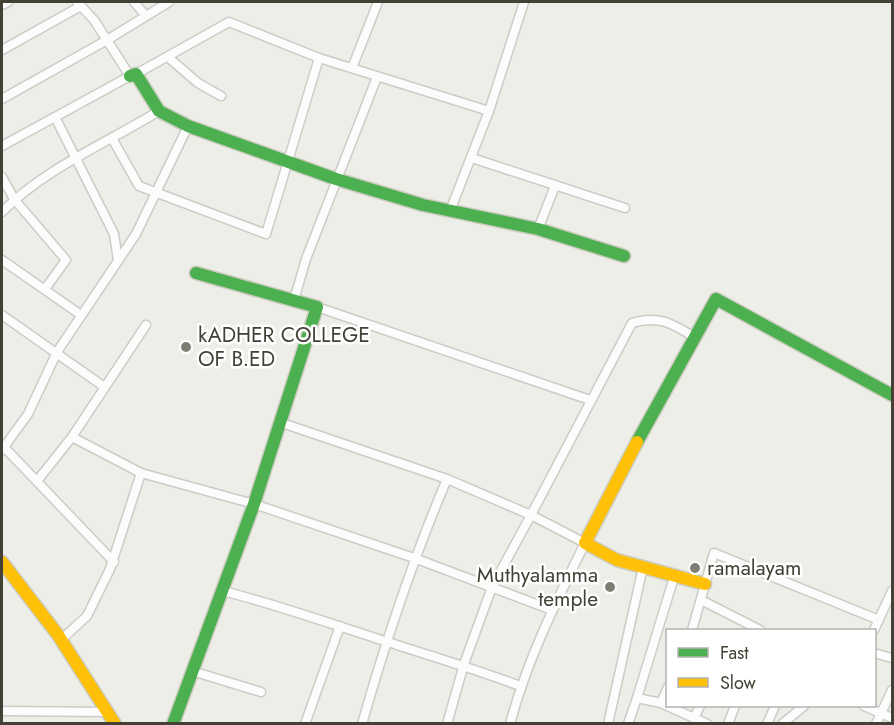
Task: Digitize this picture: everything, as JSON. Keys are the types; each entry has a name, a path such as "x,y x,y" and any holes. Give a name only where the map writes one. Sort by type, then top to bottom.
{"street":[{"path":"2,5 8,2"},
{"path":"134,2 146,16"},
{"path":"2,99 169,2"},
{"path":"351,68 378,2"},
{"path":"450,211 489,111 521,2"},
{"path":"2,50 79,4 159,111 188,126 336,179 450,211 538,229 624,256"},
{"path":"2,146 169,58 229,22 319,58 489,111"},
{"path":"169,58 198,84 220,96"},
{"path":"112,140 139,186 266,234 319,58"},
{"path":"294,300 336,179 377,77"},
{"path":"2,212 14,199 77,157 112,140 159,111"},
{"path":"55,117 114,234 118,260"},
{"path":"114,562 37,481 3,449 28,414 57,352 136,234 188,126"},
{"path":"471,158 625,208"},
{"path":"2,177 14,199 66,260 45,289"},
{"path":"538,229 555,186"},
{"path":"2,260 81,315"},
{"path":"196,273 317,307 590,400"},
{"path":"510,723 520,686 552,610 585,543 716,299 892,395"},
{"path":"172,723 254,504 282,423 317,307"},
{"path":"2,328 5,317 103,386"},
{"path":"447,723 464,664 492,587 632,323 649,318 675,325 694,337"},
{"path":"37,481 72,436 103,386 146,325"},
{"path":"282,423 447,479 531,515 617,560 705,584"},
{"path":"72,436 141,472 254,504 414,558 552,610"},
{"path":"62,639 87,616 114,562 141,472"},
{"path":"362,723 385,641 414,558 447,479"},
{"path":"692,629 714,553 879,620"},
{"path":"2,562 62,639 115,723"},
{"path":"608,723 643,567"},
{"path":"628,723 675,574"},
{"path":"223,591 464,664 520,686"},
{"path":"874,629 892,591"},
{"path":"701,600 758,629"},
{"path":"736,629 737,619"},
{"path":"305,723 340,626"},
{"path":"876,654 892,658"},
{"path":"192,671 261,692"},
{"path":"876,723 892,690"},
{"path":"661,703 666,692"},
{"path":"637,698 666,705"},
{"path":"670,707 707,723"},
{"path":"694,718 699,707"},
{"path":"728,723 734,707"},
{"path":"767,723 774,707"},
{"path":"782,723 802,707"},
{"path":"868,707 892,718"},
{"path":"2,711 108,712"}],"traffic: fast":[{"path":"130,76 136,74 159,111 188,126 336,179 423,205 538,229 624,256"},
{"path":"173,724 254,504 317,307 196,273"},
{"path":"637,442 716,299 892,395"}],"traffic: slow":[{"path":"637,442 585,543 617,560 705,584"},
{"path":"2,562 58,635 115,724"}],"place":[{"name":"kADHER COLLEGE OF B.ED","path":"186,347"},
{"name":"ramalayam","path":"695,568"},
{"name":"Muthyalamma temple","path":"610,587"}]}
